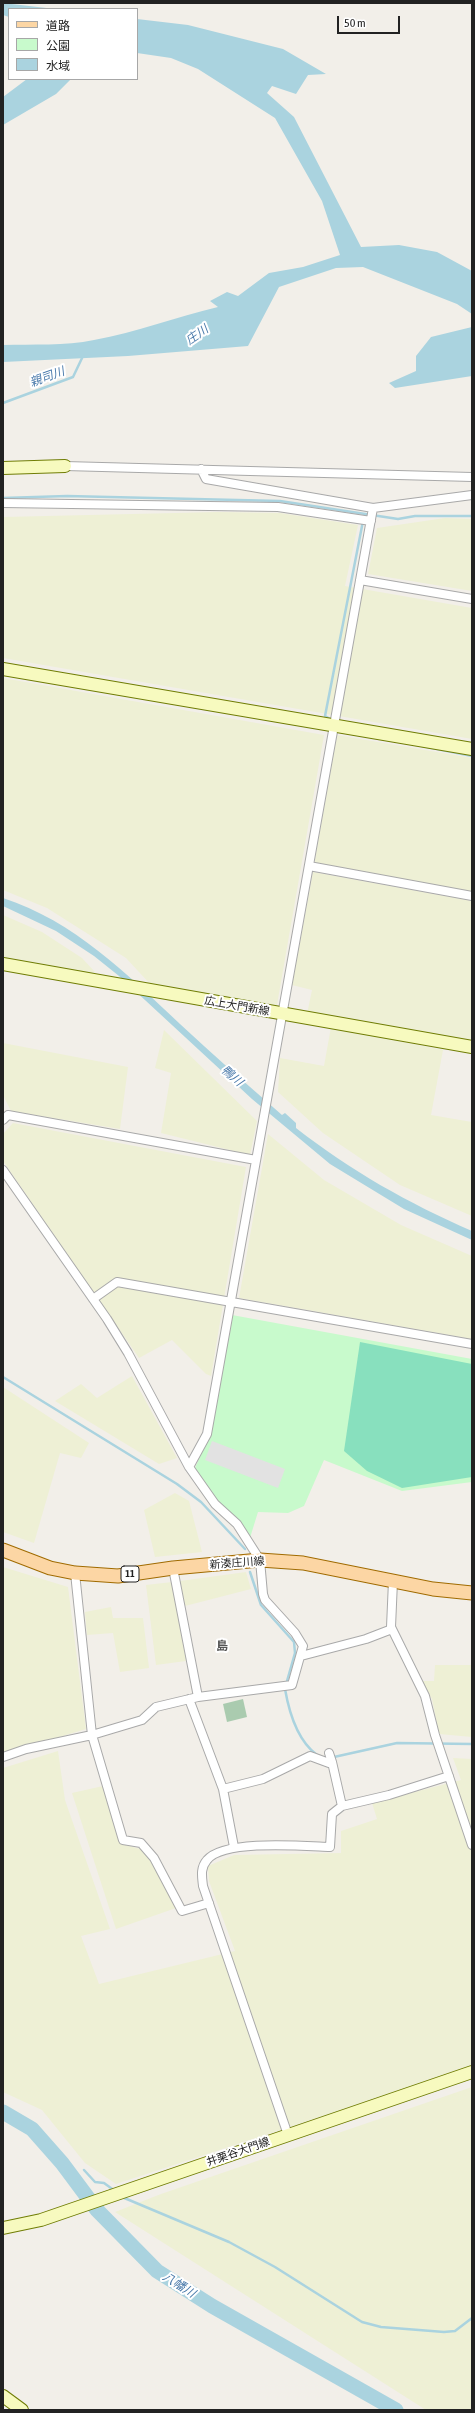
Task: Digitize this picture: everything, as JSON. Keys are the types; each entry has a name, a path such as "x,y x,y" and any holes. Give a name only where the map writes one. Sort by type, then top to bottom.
{"main road":[{"path":"3,468 65,466"},
{"path":"3,669 472,749"},
{"name":"広上大門新線","path":"3,964 472,1047"},
{"name":"新湊庄川線","path":"3,1550 50,1568 75,1573 118,1576 173,1568 260,1560 303,1563 433,1590 472,1593"},
{"name":"井栗谷大門線","path":"3,2228 41,2220 472,2072"},
{"path":"3,2396 22,2410"}],"street":[{"path":"65,466 201,468 472,477"},
{"path":"201,468 206,479 373,508 472,495"},
{"path":"3,503 278,506 371,521"},
{"path":"189,1467 207,1434 373,508"},
{"path":"360,580 472,599"},
{"path":"309,866 472,896"},
{"path":"3,1120 8,1115 256,1160"},
{"path":"3,1170 93,1299 128,1353 189,1467 215,1504 237,1524 260,1560 263,1594 303,1646 292,1685 198,1697 156,1707 142,1720 92,1735 26,1749 3,1757"},
{"path":"93,1299 117,1282 472,1344"},
{"path":"173,1568 198,1697"},
{"path":"75,1573 92,1735 123,1840 141,1843 154,1858 182,1911 209,1903"},
{"path":"393,1581 392,1629 425,1696 435,1735 472,1845"},
{"path":"301,1656 366,1639 392,1629"},
{"path":"189,1699 223,1789 234,1847"},
{"path":"330,1753 342,1806"},
{"path":"223,1789 263,1779 310,1756 316,1760 329,1764 332,1762"},
{"path":"288,2135 203,1886 201,1870 207,1859 234,1847 264,1845 330,1846 332,1814 342,1806 389,1795 449,1776"}],"green space":[{"path":"218,512 280,513 358,525 345,586 472,608 472,739 3,658 3,517"},
{"path":"445,518 472,519 472,591 368,574 377,528"},
{"path":"3,678 324,735 277,1005 151,985 126,958 47,908 3,890"},
{"path":"337,735 472,758 472,893 314,865"},
{"path":"313,872 472,901 472,1044 307,1014 312,990 292,985"},
{"path":"3,915 42,932 82,958 95,972 83,972 3,958"},
{"path":"331,1027 443,1050 431,1115 472,1122 472,1216 400,1185 323,1133 278,1092 280,1058 324,1066"},
{"path":"164,1030 257,1121 250,1155 161,1133 171,1073 155,1068"},
{"path":"3,1043 128,1067 120,1129 11,1111 3,1095"},
{"path":"13,1123 246,1167 211,1376 206,1374 172,1340 139,1358 3,1161 3,1134"},
{"path":"268,1134 324,1180 401,1225 472,1256 472,1339 239,1298"},
{"path":"232,1315 472,1359 472,1482 402,1491 324,1460 304,1506 288,1513 258,1512 249,1541 211,1506 191,1477 210,1434"},
{"path":"360,1342 472,1364 472,1477 402,1488 367,1471 344,1451"},
{"path":"132,1376 177,1458 159,1464 55,1401 81,1384 97,1398"},
{"path":"3,1387 89,1443 81,1458 60,1453 34,1543 3,1532"},
{"path":"175,1493 189,1501 202,1552 155,1557 144,1510"},
{"path":"3,1567 68,1587 86,1729 3,1754"},
{"path":"246,1572 251,1589 185,1606 180,1581"},
{"path":"172,1582 186,1661 156,1665 146,1585"},
{"path":"111,1607 113,1618 143,1618 149,1668 120,1672 113,1633 87,1635 85,1612"},
{"path":"435,1665 472,1665 472,1737 439,1734 432,1699 421,1681 434,1681"},
{"path":"243,1699 247,1717 227,1722 223,1704"},
{"path":"58,1751 65,1800 110,1929 81,1936 99,1984 235,1951 209,1881 208,1866 234,1855 341,1853 341,1831 377,1819 372,1803 461,1780 453,1758 472,1759 472,2067 116,2184 85,2163 42,2110 3,2092 3,1768"},
{"path":"103,1786 122,1844 144,1850 154,1863 176,1908 116,1929 72,1793"},
{"path":"472,2087 472,2410 426,2410 115,2212 161,2194"}],"shaded area":[{"path":"212,1441 285,1469 278,1488 205,1460"}],"water":[{"path":"3,3 46,8 8,8 8,17 3,15"},
{"name":"庄川","path":"138,19 188,25 283,49 326,74 308,75 296,94 272,86 267,93 294,117 361,247 399,245 437,252 472,271 472,314 457,304 363,267 336,268 279,287 248,346 128,356 3,362 3,345 83,342 126,333 218,307 210,301 227,292 238,296 269,273 303,267 340,255 322,201 275,118 198,69 171,58 138,53"},
{"path":"26,80 70,80 56,94 3,125 3,97"},
{"path":"472,327 472,376 395,388 389,383 416,371 416,356 431,337"},
{"name":"鴨川","path":"3,898 29,908 53,920 98,951 140,986 205,1047 282,1115 285,1113 296,1123 296,1128 317,1144 381,1185 425,1209 472,1231 472,1240 404,1209 330,1164 252,1099 119,976 94,956 56,931 3,906"}],"waterway":[{"name":"親司川","path":"3,403 73,377 83,356"},
{"path":"3,498 67,496 280,501 398,519 415,516 472,516"},
{"path":"332,720 325,716 363,521"},
{"path":"422,746 472,756"},
{"path":"3,1377 177,1484 201,1502 245,1549"},
{"path":"250,1572 261,1605 294,1642 295,1653 287,1681"},
{"path":"285,1689 295,1725 310,1749 317,1755"},
{"path":"334,1757 397,1743 472,1744"},
{"name":"八幡川","path":"3,2112 32,2129 62,2163 97,2210 157,2271 212,2306 396,2410"},
{"path":"84,2170 95,2182 104,2183 115,2191"},
{"path":"122,2197 229,2242 275,2267 362,2322 381,2327 444,2332 455,2331 472,2318"}],"district":[{"name":"島","path":"222,1646"}]}
